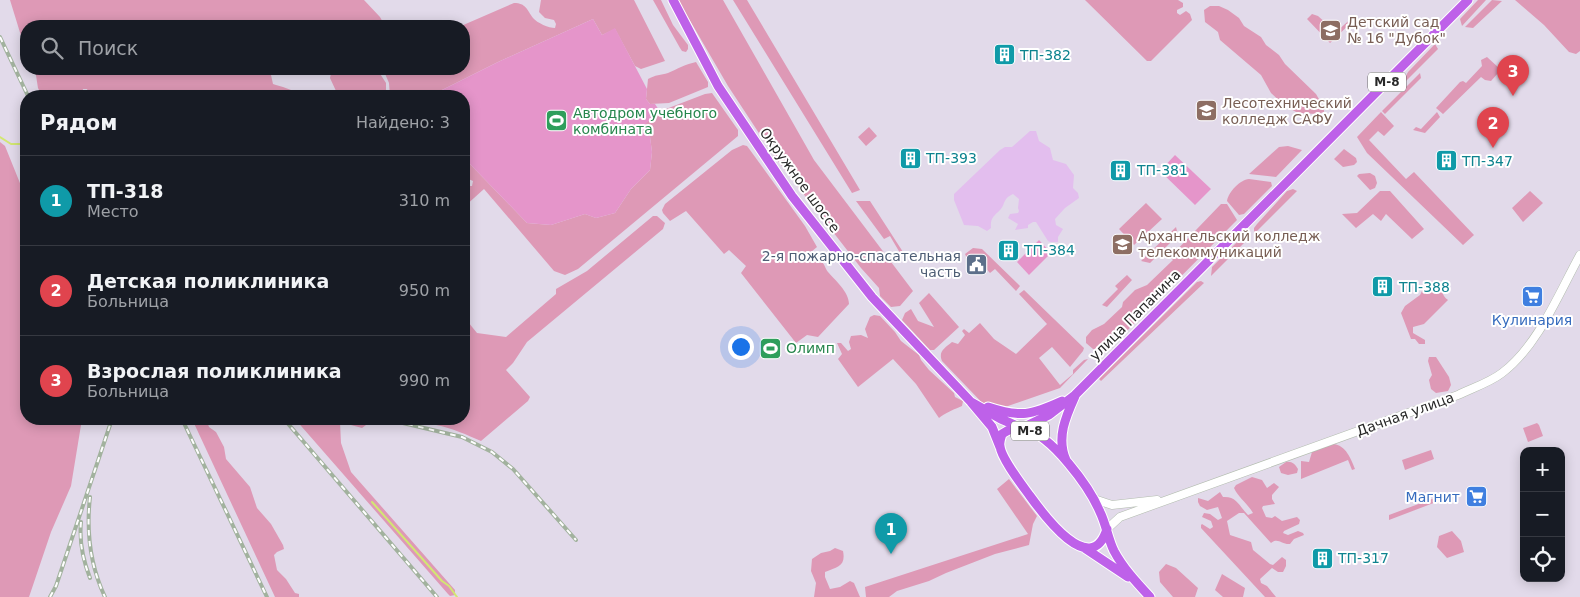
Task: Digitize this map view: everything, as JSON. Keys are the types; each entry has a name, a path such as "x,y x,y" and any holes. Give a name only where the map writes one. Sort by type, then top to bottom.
{"main road":[{"name":"Окружное шоссе","path":"673,0 718,86 792,196 872,296 972,402 992,427 1000,447 1019,482 1044,516 1070,541 1137,583"},
{"name":"улица Папанина","path":"1022,428 1049,415 1075,395 1468,0"},
{"name":"улица Папанина","path":"972,402 1006,413 1021,414 1039,411 1075,395"},
{"name":"улица Папанина","path":"1069,465 1062,448 1063,427 1075,395"},
{"name":"Окружное шоссе","path":"972,402 1001,419 1042,438 1069,465 1094,499 1115,552 1137,583 1150,597"},
{"name":"М-8","path":"1000,447 1002,434 1008,430 1022,428"},
{"path":"1082,547 1097,545 1102,541 1107,528"}],"street":[{"name":"Дачная улица","path":"1107,528 1120,517 1450,398 1497,376 1512,364 1529,344 1580,255"},
{"name":"Дачная улица","path":"1094,499 1112,505 1172,499"}],"shaded area":[{"path":"10,0 364,0 382,20 20,20 20,32"},
{"path":"541,0 634,0 665,61 641,69 635,66 615,29 602,35 593,19 498,62 442,90 390,90 386,75 470,75 470,22 518,3 528,10 537,22 555,28 554,20 545,18 539,12"},
{"path":"653,0 661,0 673,25 688,45 686,52 680,48"},
{"path":"678,0 723,0 814,160 913,291 900,306 891,307 880,296 879,288 861,268 774,156 728,86"},
{"path":"733,0 747,0 860,190 852,193"},
{"path":"1085,0 1178,0 1183,3 1183,7 1177,10 1177,13 1180,15 1186,11 1190,14 1192,20 1151,61 1147,61"},
{"path":"1478,0 1486,0 1462,26 1460,19"},
{"path":"1492,0 1502,1 1473,28 1465,27"},
{"path":"1515,0 1580,0 1580,51 1576,54 1569,52 1544,25"},
{"path":"1210,6 1219,6 1228,10 1239,18 1244,26 1261,37 1266,45 1279,55 1285,64 1316,94 1324,108 1324,112 1317,114 1298,113 1285,106 1271,93 1261,75 1220,40 1218,32 1205,22 1204,10"},
{"path":"1312,14 1318,16 1336,32 1354,16 1358,16 1330,43 1307,19"},
{"name":"Автодром учебного комбината","path":"593,19 602,35 615,28 647,89 646,99 650,104 655,104 661,113 646,123 649,129 652,152 650,170 631,189 615,213 596,218 585,214 551,225 527,223 470,164 470,90 442,90 498,62"},
{"path":"1435,44 1438,49 1405,82 1403,81 1408,72"},
{"path":"1487,57 1499,68 1499,72 1491,81 1481,77 1443,114 1436,108 1460,82 1466,83 1482,66 1481,60"},
{"path":"696,62 708,82 708,87 669,103 650,104 646,99 648,79"},
{"path":"1420,73 1421,78 1385,114 1382,111"},
{"path":"36,75 271,75 273,84 291,90 39,90"},
{"path":"331,75 381,75 386,83 386,90 336,90 330,78"},
{"path":"712,93 738,130 738,136 578,269 565,275 554,271 484,189 470,202 470,186 472,186 473,181 470,180 470,164 527,223 551,225 585,214 596,218 615,213 631,189 650,170 652,152 649,129 645,123 666,109"},
{"path":"1381,112 1394,126 1384,136 1378,131 1369,140 1406,179 1414,172 1474,235 1463,245 1367,153 1357,137"},
{"path":"1437,112 1440,117 1425,133 1413,130 1416,127 1421,129"},
{"path":"869,127 877,136 866,146 858,137"},
{"path":"0,142 5,146 20,183 20,425 81,425 71,486 51,532 29,597 0,597"},
{"path":"743,145 747,146 805,226 817,247 811,252 812,254 823,263 827,271 847,295 849,304 818,337 807,335 796,343 741,273 746,266 729,250 724,254 686,211 670,221 663,213 662,210 665,204 732,150"},
{"path":"1288,146 1302,150 1276,177 1249,174 1279,147"},
{"path":"1344,149 1356,158 1357,162 1354,165 1343,167 1334,159"},
{"path":"1175,155 1211,189 1195,205 1160,171"},
{"path":"1370,173 1375,176 1377,183 1375,188 1370,190 1357,176"},
{"path":"1249,179 1271,182 1272,186 1244,214 1239,215 1227,201 1235,187 1242,181"},
{"path":"1293,189 1297,191 1254,234 1254,228 1257,224 1287,191"},
{"path":"1380,191 1390,191 1424,229 1412,239 1386,214 1381,221 1373,214 1356,228 1342,214 1357,213"},
{"path":"1530,191 1543,203 1523,222 1512,208"},
{"path":"856,201 870,201 903,252 900,253 890,236 884,239"},
{"path":"1146,203 1162,219 1134,245 1119,229"},
{"path":"1221,204 1227,204 1237,220 1105,353 1093,349 1086,343 1086,337 1092,330 1104,324 1122,307 1123,302 1135,290 1147,285 1173,260 1170,257"},
{"path":"653,216 657,216 665,223 663,229 527,342 506,370 530,397 528,401 481,441 436,425 470,425 470,324 477,333 506,337 556,294 556,289 587,271"},
{"path":"1176,227 1178,235 1150,263 1141,261"},
{"path":"1039,240 1051,253 1029,275 1017,262"},
{"path":"1242,240 1244,243 1211,276 1212,267 1238,241"},
{"path":"973,248 982,249 1020,286 1016,291 995,269 990,273 980,262 968,260 965,254"},
{"path":"1127,275 1132,280 1107,307 1102,305 1118,289 1115,286"},
{"path":"1201,281 1204,283 1101,381 1099,379 1197,282"},
{"path":"1433,281 1440,283 1444,296 1448,300 1424,324 1413,327 1413,333 1425,340 1425,344 1419,344 1415,339 1411,339 1401,313 1405,306 1420,295 1425,285"},
{"path":"1024,290 1084,348 1070,367 1052,347 1039,358 1060,385 1073,374 1073,370 1084,360 1088,359 1060,388 991,412 942,361 941,355 952,342 958,344 965,335 962,331 964,329 969,333 980,323 994,339 1016,354 1047,324 1019,294"},
{"path":"929,293 959,327 934,350 930,350 902,320 905,313 911,309 918,321 934,327 919,303"},
{"path":"874,315 880,316 901,341 919,355 929,370 954,393 955,397 963,401 962,406 939,418 916,384 893,359 858,387 838,359 842,354 837,343 841,343 848,351 851,349 849,342 851,336 861,335 868,338 865,329 870,317"},
{"path":"1429,357 1436,357 1449,377 1451,385 1448,391 1436,393 1431,389 1429,380 1432,375 1428,361"},
{"path":"1537,423 1543,436 1528,442 1523,428"},
{"path":"195,425 208,425 216,432 224,447 226,459 250,487 257,508 271,524 283,545 284,549 274,555 277,570 286,579 295,593 299,594 299,597 275,597"},
{"path":"300,425 340,425 341,443 351,472 455,590 455,595 450,596"},
{"path":"351,425 366,425 362,428"},
{"path":"1333,444 1345,450 1355,469 1352,470 1348,460 1301,479 1301,461 1309,462 1312,452"},
{"path":"1431,450 1434,459 1405,470 1402,460"},
{"path":"1286,462 1294,464 1298,469 1297,473 1288,475 1281,473 1279,467"},
{"path":"1252,477 1262,480 1267,488 1274,483 1279,487 1272,495 1275,504 1263,506 1262,508 1266,517 1272,518 1275,516 1282,521 1297,517 1300,520 1299,524 1283,533 1288,535 1298,531 1304,535 1294,539 1290,544 1278,541 1271,543 1244,513 1239,513 1227,521 1230,535 1251,542 1253,550 1270,564 1273,565 1282,557 1286,560 1283,572 1278,572 1272,568 1260,579 1261,583 1267,586 1276,597 1265,597 1201,528 1202,524 1210,529 1213,527 1211,521 1202,517 1204,513 1210,514 1218,520 1222,518 1218,507 1207,510 1200,506 1198,498 1208,501 1220,492 1223,497 1235,500 1248,515 1253,513 1234,488 1236,485"},
{"path":"1009,479 1037,516 1033,524 1029,545 995,554 929,581 897,591 889,597 866,597 865,587 1028,534 997,489"},
{"path":"1440,496 1444,499 1389,520 1389,515"},
{"path":"1452,531 1461,541 1464,552 1447,558 1437,547 1439,536"},
{"path":"835,548 843,551 844,556 840,565 825,572 830,589 840,587 850,581 854,583 860,597 814,597 816,583 811,571 812,559 821,553"},
{"path":"1166,564 1176,568 1198,588 1195,597 1173,597 1160,582 1159,572"},
{"path":"1222,574 1245,588 1243,597 1223,597 1215,590"}],"sand":[{"path":"1030,131 1036,131 1039,141 1050,148 1053,160 1066,164 1074,175 1073,188 1078,193 1079,198 1065,208 1055,219 1056,225 1063,229 1058,237 1058,242 1048,241 1036,222 1028,225 1028,228 1015,230 1018,224 1008,218 1010,214 1018,213 1019,211 1019,199 1013,194 1007,198 1002,208 993,218 991,228 987,231 978,226 964,225 954,200 954,194 1000,150 1005,147 1012,147"}],"waterway":[{"path":"0,137 11,144 20,144"},
{"path":"372,502 457,597"}],"railway":[{"path":"0,37 25,90"},
{"path":"50,597 56,586 110,425"},
{"path":"185,425 267,597"},
{"path":"289,425 437,597"},
{"path":"411,425 462,437 492,452 513,469 576,540"},
{"path":"90,497 90,548 96,573 105,597"},
{"path":"81,522 82,551 90,578"}],"place":[{"name":"Детский сад № 16 \"Дубок\"","path":"1331,30"},
{"name":"ТП-382","path":"1004,55"},
{"name":"Взрослая поликлиника","path":"1513,96"},
{"name":"Лесотехнический колледж САФУ","path":"1206,111"},
{"name":"Автодром учебного комбината","path":"557,121"},
{"name":"Детская поликлиника","path":"1493,148"},
{"name":"ТП-393","path":"910,158"},
{"name":"ТП-347","path":"1446,161"},
{"name":"ТП-381","path":"1121,170"},
{"name":"Архангельский колледж телекоммуникаций","path":"1122,244"},
{"name":"ТП-384","path":"1008,250"},
{"name":"2-я пожарно-спасательная часть","path":"977,264"},
{"name":"ТП-388","path":"1383,287"},
{"name":"Кулинария","path":"1532,297"},
{"name":"Олимп","path":"770,348"},
{"name":"Магнит","path":"1476,497"},
{"name":"ТП-318","path":"891,554"},
{"name":"ТП-317","path":"1322,558"}]}
